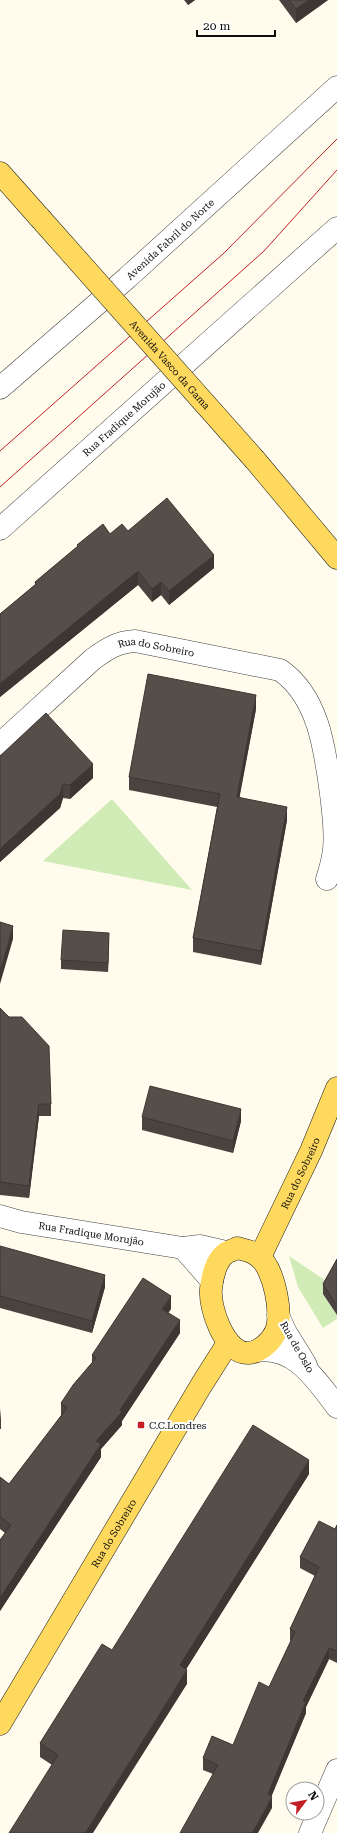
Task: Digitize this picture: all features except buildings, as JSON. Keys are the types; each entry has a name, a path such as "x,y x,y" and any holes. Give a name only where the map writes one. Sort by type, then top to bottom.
{"main road":[{"name":"Avenida Vasco da Gama","path":"0,173 255,460 337,558"},
{"name":"Rua do Sobreiro","path":"260,1257 311,1151 337,1088"},
{"path":"237,1248 249,1250 260,1257 274,1283 278,1314 276,1331 267,1344 256,1351 248,1353 239,1352 228,1343 215,1317 210,1289 220,1260 226,1252 237,1248"},
{"name":"Rua do Sobreiro","path":"0,1724 202,1384 228,1343"}],"street":[{"name":"Avenida Fabril do Norte","path":"0,388 127,278 337,87"},
{"name":"Rua Fradique Morujão","path":"0,529 337,228"},
{"name":"Rua do Sobreiro","path":"0,744 107,648 122,642 134,641 280,670 292,678 327,723 326,755 334,819 334,849 327,880"},
{"name":"Rua Fradique Morujão","path":"0,1216 21,1222 183,1248 200,1246 226,1252"},
{"path":"183,1248 212,1281"},
{"name":"Rua de Oslo","path":"278,1314 285,1331 315,1379 337,1407"},
{"name":"Rua de Oslo","path":"256,1351 273,1350 295,1359 315,1379"},
{"path":"310,1833 337,1770"}],"green space":[{"path":"112,799 192,890 43,861"},
{"path":"289,1256 329,1283 323,1294 337,1315 337,1319 323,1328 298,1287"}],"tram line":[{"path":"0,451 224,253 337,139"},
{"path":"0,487 264,251 337,170"}],"place":[{"name":"C.C.Londres","path":"141,1425"}]}
